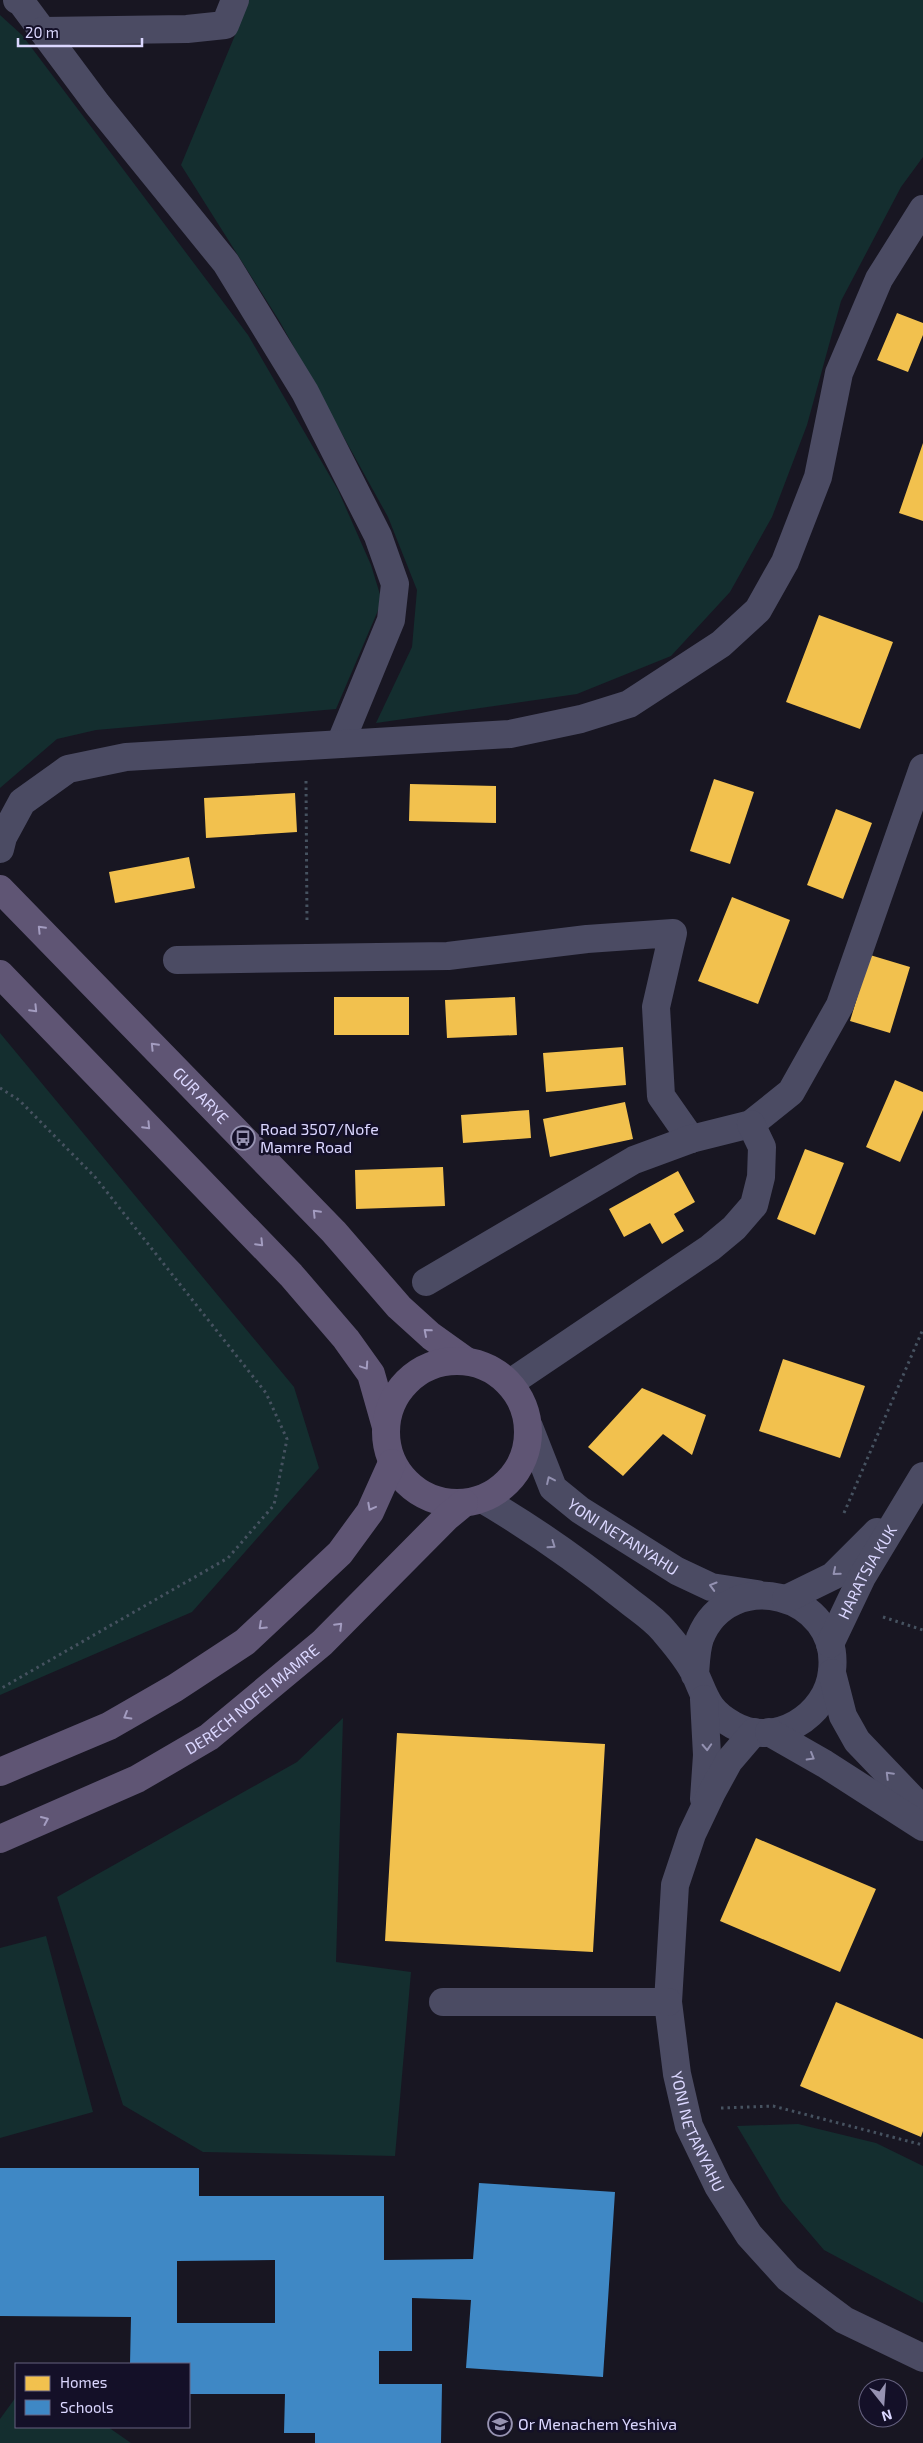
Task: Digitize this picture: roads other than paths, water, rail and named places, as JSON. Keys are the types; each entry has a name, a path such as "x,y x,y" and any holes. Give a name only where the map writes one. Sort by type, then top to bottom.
{"main road":[{"name":"GUR ARYE","path":"0,889 334,1232 399,1306 431,1336 466,1361"},
{"path":"0,974 291,1275 346,1339 371,1374 386,1427"},
{"path":"466,1361 482,1365 497,1372 510,1383 523,1403 529,1428 526,1450 518,1471 502,1488 473,1501 443,1502 422,1494 405,1481 392,1463 386,1446 386,1427 391,1405 403,1385 415,1375 442,1362 466,1361"},
{"path":"0,1772 109,1726 175,1688 245,1642 340,1553 370,1512 392,1463"},
{"name":"DERECH NOFEI MAMRE","path":"0,1839 137,1779 209,1737 322,1643 447,1518 473,1501"}],"street":[{"path":"17,0 21,2 97,104 226,263 305,392 378,536 395,584 391,620 340,744"},
{"path":"43,31 187,29 225,25 235,0"},
{"path":"0,849 3,837 22,802 68,769 126,757 510,734 580,719 629,704 721,644 758,610 785,562 818,477 839,373 879,279 923,209"},
{"path":"426,1282 634,1160 691,1140 751,1124 791,1092 840,1005 923,768"},
{"path":"177,960 448,956 587,939 673,933 656,1007 661,1096 691,1140"},
{"path":"510,1383 710,1248 734,1228 754,1205 761,1177 762,1147 751,1124"},
{"name":"YONI NETANYAHU","path":"529,1428 554,1488 580,1510 677,1571 711,1586 773,1597"},
{"name":"HARATSIA KUK","path":"830,1644 862,1577 923,1476"},
{"path":"473,1501 517,1519 592,1572 662,1628 717,1714 734,1726 762,1732 825,1764 923,1827"},
{"name":"HARATSIA KUK","path":"773,1597 833,1576 908,1501"},
{"path":"704,1810 707,1755 696,1656 700,1637 710,1620 725,1607 742,1599 773,1597 801,1606 814,1616 824,1629 830,1644 832,1673 843,1716 857,1741 923,1810"},
{"path":"762,1732 787,1729 804,1720 818,1707 828,1691 832,1673"},
{"name":"YONI NETANYAHU","path":"762,1732 729,1761 692,1834 675,1885 668,2002 677,2074 689,2126 718,2186 749,2235 788,2278 844,2320 923,2358"},
{"path":"443,2002 668,2002"}],"place":[{"name":"Road 3507/Nofe Mamre Road","path":"243,1138"},
{"name":"Or Menachem Yeshiva","path":"500,2424"}]}
